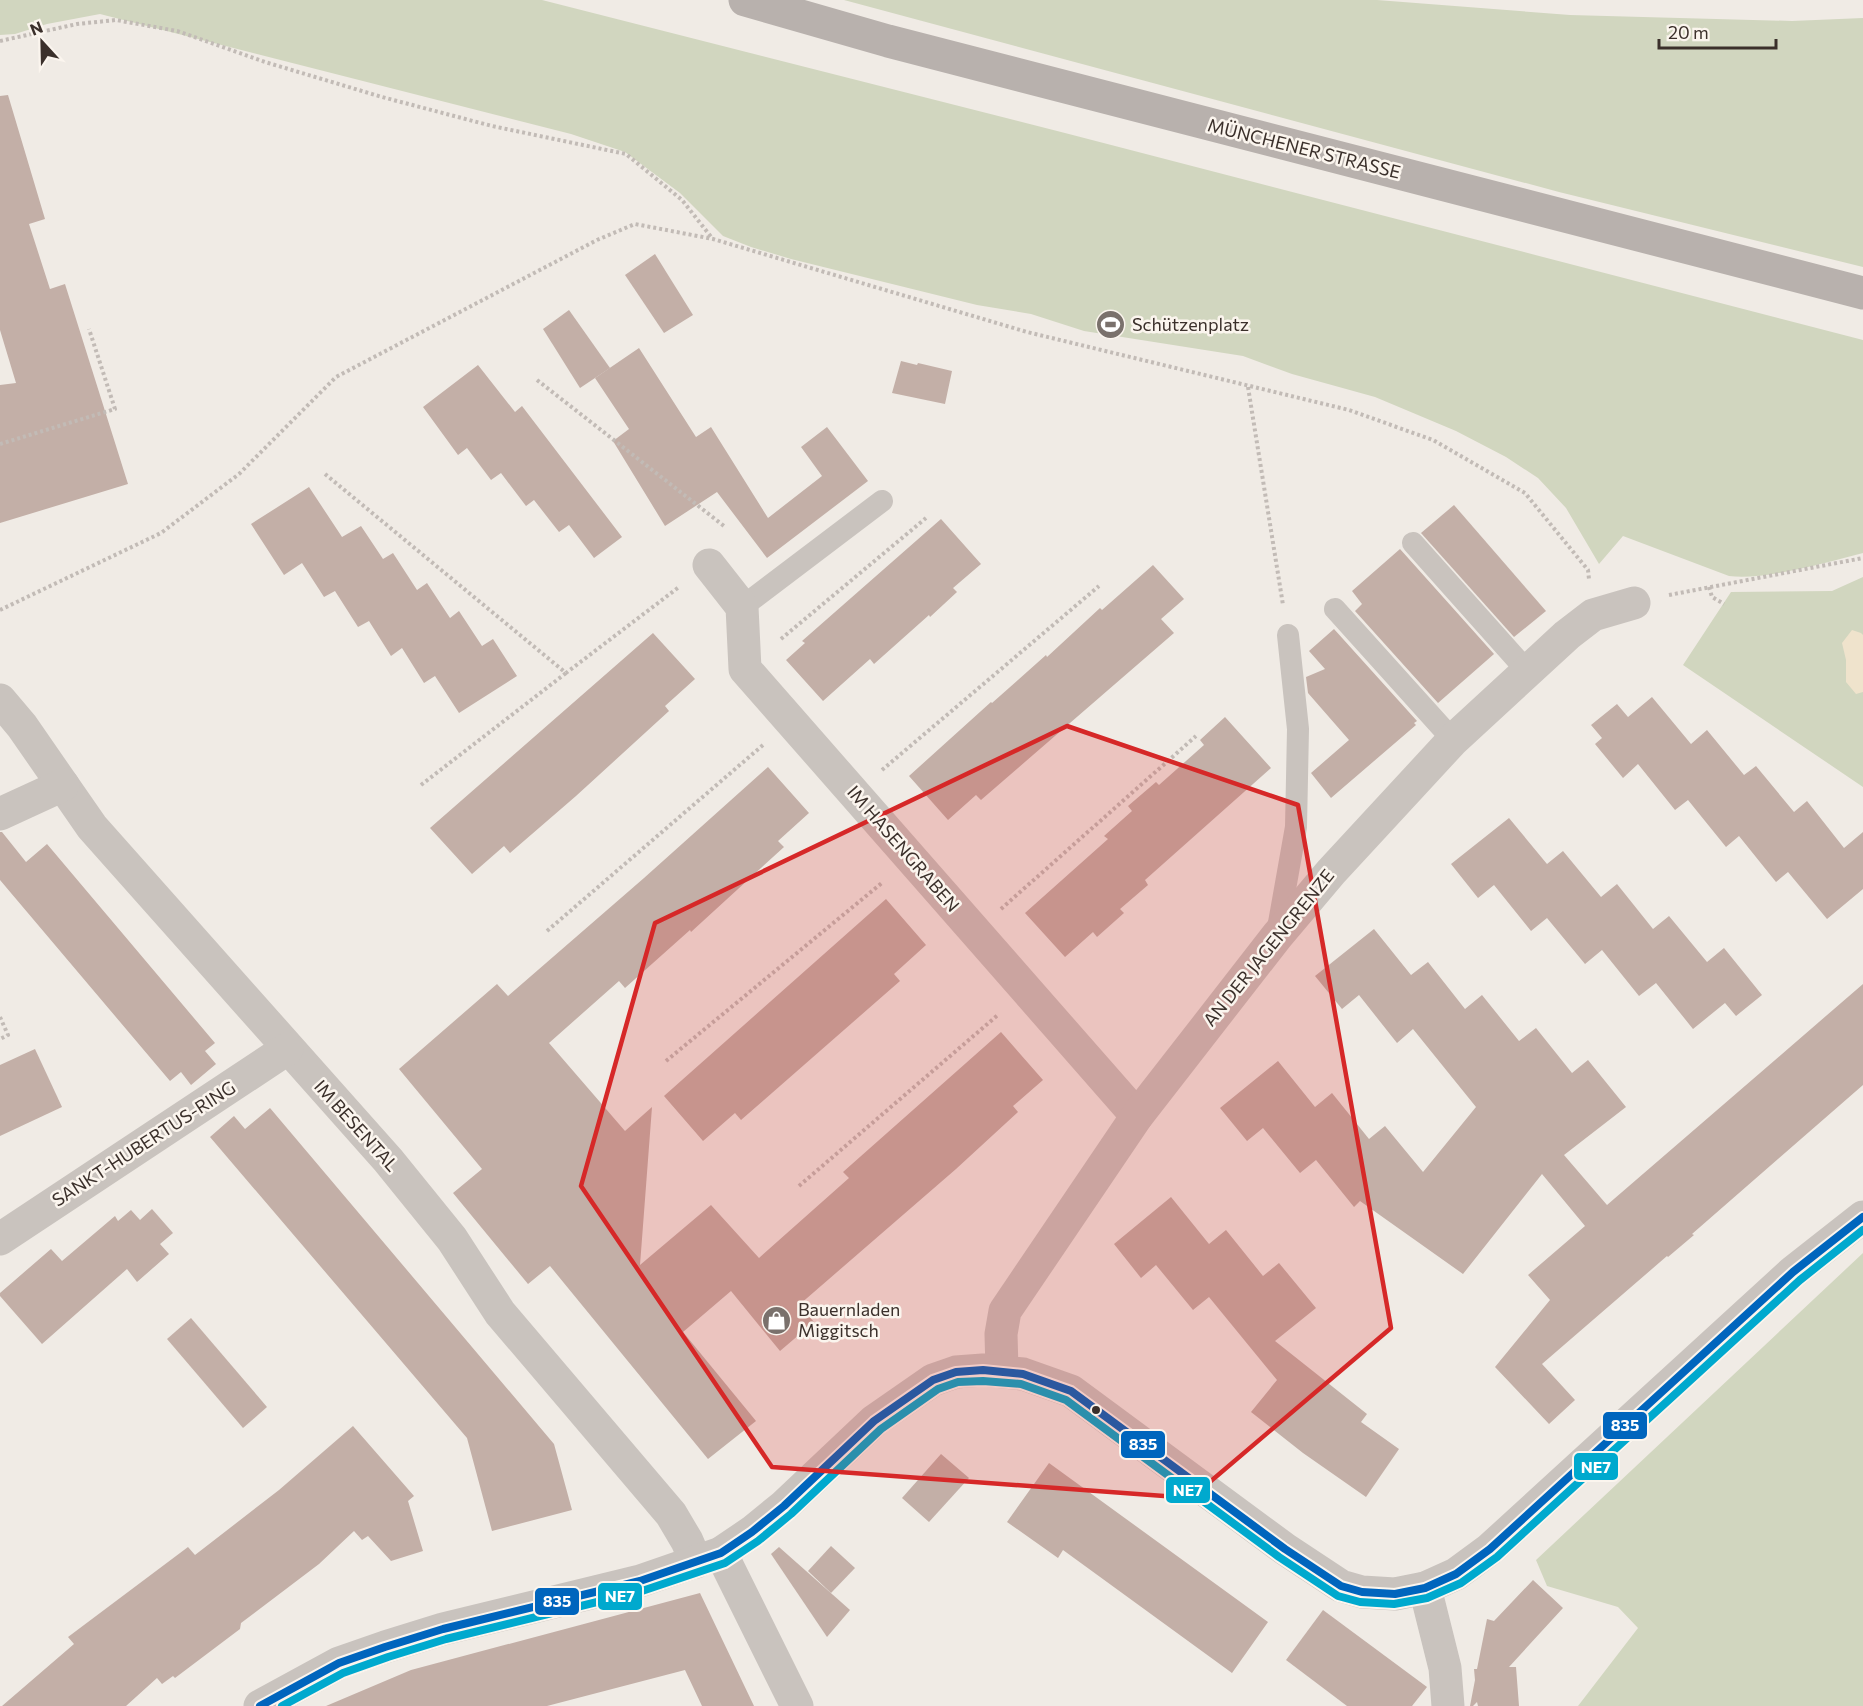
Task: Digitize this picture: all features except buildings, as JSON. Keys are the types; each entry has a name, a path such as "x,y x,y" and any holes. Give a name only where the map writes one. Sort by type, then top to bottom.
{"main road":[{"name":"MÜNCHENER STRASSE","path":"745,0 888,41 1863,293"}],"street":[{"path":"709,565 742,607 745,669"},
{"name":"AN DER JAGENGRENZE","path":"1002,1370 1001,1334 1005,1311 1137,1116 1277,936 1331,872 1453,740 1567,635 1593,615 1634,603"},
{"name":"IM HASENGRABEN","path":"745,669 1137,1116"},
{"name":"IM BESENTAL","path":"0,700 22,726 92,827 388,1160 453,1239 500,1313 671,1514 687,1541 708,1557 797,1706"},
{"path":"0,814 63,785"},
{"name":"SANKT-HUBERTUS-RING","path":"0,1239 287,1049"},
{"path":"260,1706 339,1663 385,1647 443,1629 640,1581 708,1557 752,1532 874,1421 933,1380 956,1372 1002,1370 1031,1376 1071,1391 1285,1549 1341,1586 1362,1592 1395,1594 1425,1588 1456,1574 1490,1549 1793,1272 1863,1217"},
{"path":"1425,1588 1445,1668 1448,1706"}],"lane":[{"path":"742,607 882,501"},
{"path":"1413,543 1528,672"},
{"path":"1335,609 1453,740"},
{"path":"1277,936 1296,827 1298,729 1288,635"}],"path":[{"path":"0,40 77,24 116,20 177,31 265,62 382,98 492,126 626,154 682,200 713,239"},
{"path":"0,610 161,533 239,474 336,377 586,246 635,224 713,239 1028,332 1349,410 1433,440 1525,493 1588,570 1593,615"},
{"path":"0,444 115,409 89,329"},
{"path":"537,380 724,526"},
{"path":"1247,387 1288,635"},
{"path":"325,474 566,673"},
{"path":"745,669 926,518"},
{"path":"1634,603 1863,558"},
{"path":"422,785 709,565"},
{"path":"854,794 1099,586"},
{"path":"1709,587 1712,597 1724,604"},
{"path":"547,931 790,721"},
{"path":"975,932 1196,736"},
{"path":"666,1061 911,859"},
{"path":"799,1186 1027,990"},
{"path":"0,1017 8,1035 0,1039"}],"highlighted area":[{"path":"1067,726 1298,805 1391,1328 1191,1498 772,1467 581,1186 655,923"}],"green space":[{"path":"0,0 542,0 1863,340 1863,553 1814,566 1743,577 1729,576 1623,536 1599,564 1566,508 1538,478 1506,457 1456,431 1375,397 1292,374 1243,356 1084,331 1031,314 977,305 751,247 723,236 680,193 625,152 571,134 100,14 47,24 15,34 0,35"},
{"path":"844,0 1377,0 1570,15 1792,21 1863,18 1863,267 1559,192"},
{"path":"1863,577 1863,787 1683,665 1731,592 1832,591"},
{"path":"1863,1253 1863,1706 1578,1706 1638,1628 1618,1607 1547,1586 1536,1560"}],"sand":[{"path":"1852,630 1863,635 1863,692 1856,694 1846,682 1846,660 1842,643"}],"transit line":[{"name":"835","path":"260,1706 339,1663 385,1647 443,1629 640,1581 721,1553 784,1506 874,1421 933,1380 956,1372 983,1370 1023,1374 1071,1391 1285,1549 1341,1586 1362,1592 1395,1594 1425,1588 1456,1574 1490,1549 1793,1272 1863,1217"},
{"name":"NE7","path":"282,1706 343,1673 388,1657 446,1639 642,1591 725,1563 758,1541 791,1514 881,1429 938,1389 958,1382 1021,1384 1066,1400 1279,1557 1338,1596 1360,1602 1394,1604 1427,1598 1461,1583 1497,1557 1800,1280 1863,1230"}],"place":[{"name":"Schützenplatz","path":"1111,325"},
{"name":"Bauernladen Miggitsch","path":"777,1320"}]}
